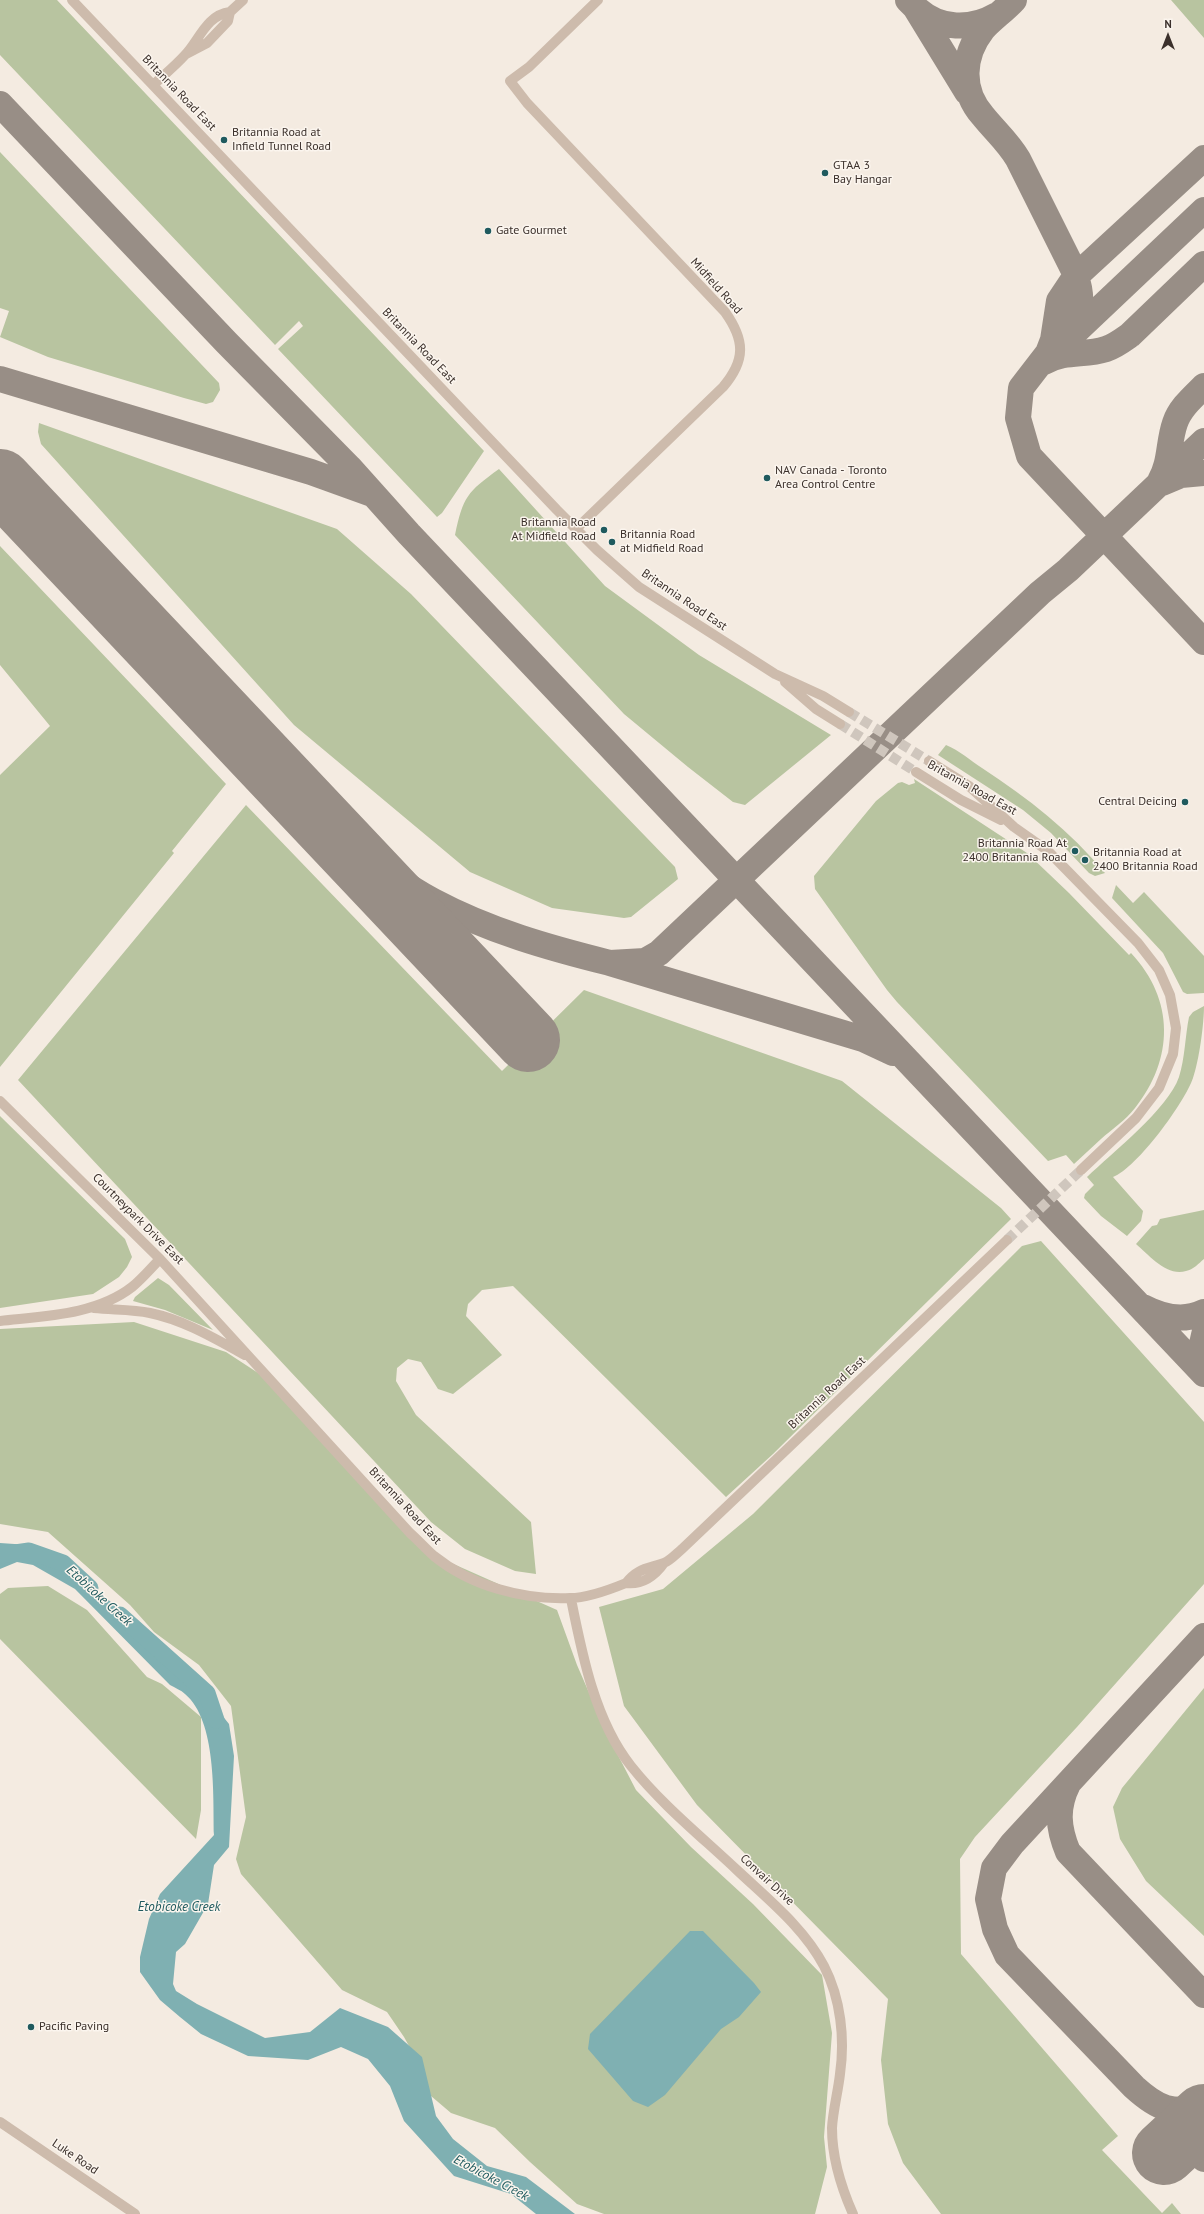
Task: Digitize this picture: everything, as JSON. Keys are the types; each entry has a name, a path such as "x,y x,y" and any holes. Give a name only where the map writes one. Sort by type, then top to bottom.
{"street":[{"name":"Britannia Road East","path":"72,0 576,529 639,587 775,674 816,709 840,724"},
{"path":"153,85 186,54 207,43 228,21 230,12 243,0"},
{"name":"Midfield Road","path":"576,529 724,387 738,366 740,339 735,326 725,312 527,103 510,81 529,67 598,0"},
{"name":"Britannia Road East","path":"775,674 823,696 849,712"},
{"name":"Britannia Road East","path":"928,761 969,786 1014,827 1048,851 1138,943 1159,970 1170,995 1176,1028 1173,1054 1159,1088 1136,1118 1081,1170"},
{"name":"Britannia Road East","path":"916,772 961,800 1014,827"},
{"name":"Courtneypark Drive East","path":"0,1101 160,1259 252,1360"},
{"name":"Britannia Road East","path":"252,1360 410,1533 435,1557 468,1577 500,1590 536,1597 571,1598 607,1590 626,1583 638,1572 649,1566 664,1563 682,1550 1007,1240"},
{"path":"88,1308 115,1298 132,1287 160,1259"},
{"path":"0,1321 88,1308 127,1310 163,1316 191,1326 252,1360"},
{"name":"Convair Drive","path":"571,1598 589,1677 611,1733 630,1765 672,1810 788,1918 824,1966 833,1987 842,2034 843,2055 832,2126 833,2142 839,2177 853,2214"},
{"name":"Luke Road","path":"0,2122 135,2214"}],"green space":[{"path":"0,0 57,0 484,451 442,513 437,517 278,349 303,326 299,321 275,345 0,55"},
{"path":"1171,0 1204,0 1204,38"},
{"path":"0,152 219,383 220,390 213,402 206,404 184,398 48,357 0,337 9,311 0,308"},
{"path":"39,423 337,529 411,594 675,867 678,879 631,917 624,918 552,908 470,872 294,725 41,444 38,432"},
{"path":"499,469 605,586 699,655 831,735 745,805 733,802 688,767 624,714 455,535 464,503 468,496 473,490"},
{"path":"0,546 226,784 172,851 174,853 0,1067 0,775 50,726 0,665"},
{"path":"946,745 1032,803 1063,829 1105,873 1095,876 1089,873 1051,833 1023,810 938,755"},
{"path":"914,779 1027,853 1069,893 1129,955 1131,953 1145,971 1156,990 1162,1010 1164,1030 1162,1050 1157,1070 1148,1089 1135,1108 1074,1164 1066,1155 1048,1161 897,1002 815,889 814,876 876,801 898,783 902,782 909,785 915,783"},
{"path":"246,805 502,1071 584,990 842,1081 1001,1208 1011,1219 773,1454 726,1497 513,1286 482,1290 468,1304 466,1316 502,1355 453,1394 438,1389 421,1362 408,1359 397,1368 396,1381 416,1415 531,1522 536,1574 515,1571 465,1549 431,1522 18,1080"},
{"path":"1116,885 1133,903 1144,892 1204,956 1204,993 1187,994 1183,992 1163,953 1112,898"},
{"path":"1204,1006 1199,1052 1193,1078 1188,1089 1159,1133 1147,1148 1123,1171 1113,1177 1143,1211 1141,1221 1127,1236 1101,1216 1084,1198 1085,1194 1094,1185 1087,1177 1152,1116 1173,1090 1181,1070 1189,1017 1193,1012"},
{"path":"0,1116 125,1239 132,1257 127,1267 119,1277 93,1294 0,1308"},
{"path":"1204,1210 1204,1259 1191,1269 1179,1272 1165,1268 1136,1244 1152,1226 1157,1225 1160,1219"},
{"path":"1041,1241 1204,1422 1204,1584 1077,1727 975,1837 960,1859 961,1954 1118,2136 1102,2150 1162,2213 1172,2203 1181,2214 941,2214 903,2163 888,2124 881,2060 888,1999 697,1805 624,1706 599,1607 663,1589 753,1514 1022,1246"},
{"path":"158,1278 169,1285 213,1330 165,1310 133,1301 135,1297"},
{"path":"134,1322 226,1352 275,1384 431,1554 557,1610 577,1665 607,1734 636,1790 691,1847 753,1904 822,1975 832,2033 824,2137 827,2167 815,2214 604,2214 577,2204 495,2128 451,2113 431,2096 419,2064 404,2037 387,2012 342,1990 241,1874 236,1859 246,1817 231,1706 199,1665 154,1632 130,1605 48,1532 0,1524 0,1329"},
{"path":"48,1586 87,1610 147,1677 162,1684 201,1717 201,1810 196,1839 0,1639 0,1594 8,1588"},
{"path":"1204,1688 1204,1936 1146,1881 1120,1839 1113,1807 1122,1788"}],"water":[{"name":"Etobicoke Creek","path":"0,1543 29,1545 79,1576 117,1607 158,1655 198,1685 229,1724 234,1756 229,1847 214,1865 208,1904 185,1944 176,1952 173,1984 176,1991 197,2004 265,2038 310,2032 340,2008 388,2027 422,2057 436,2116 453,2139 487,2166 526,2177 575,2214 536,2214 511,2194 454,2176 404,2121 390,2086 368,2059 341,2047 308,2060 248,2056 201,2034 160,2000 140,1972 140,1957 149,1919 160,1894 214,1835 213,1780 208,1740 203,1722 195,1706 185,1694 170,1685 75,1589 33,1565 17,1562 0,1569"},
{"path":"690,1931 703,1931 761,1992 739,2017 721,2029 665,2095 648,2107 633,2101 588,2049 590,2034"}],"waterway":[{"name":"Etobicoke Creek","path":"0,1555 29,1551 63,1563 90,1588"},
{"name":"Etobicoke Creek","path":"120,1615 207,1693 216,1720"}],"taxiway":[{"path":"908,0 915,7 967,92"},
{"path":"1014,0 983,29 976,39 968,62 966,73 967,84 970,95 976,106 1018,159 1075,273 1080,294 1079,312 1067,337 1060,346"},
{"path":"917,9 936,21 956,26 977,23 997,15"},
{"path":"0,104 226,342 349,467 409,534 1204,1374"},
{"path":"1204,158 1075,277 1059,301 1053,340 1048,353 1021,388 1018,418 1029,456 1204,642"},
{"path":"1073,334 1204,210"},
{"path":"1044,362 1067,354 1106,349 1119,343 1130,335 1204,264"},
{"path":"0,379 311,472 372,494"},
{"path":"1160,481 1164,474 1168,460 1173,430 1177,418 1187,403 1204,386"},
{"path":"610,963 645,961 659,953 1040,593 1068,570 1204,441"},
{"path":"1162,483 1181,475 1204,473"},
{"path":"329,828 419,893 454,912 498,930 542,945 610,963 863,1039 893,1053"},
{"path":"1143,1307 1165,1316 1173,1317 1189,1317 1204,1312"},
{"path":"1204,1335 1202,1344 1204,1360"},
{"path":"1204,1636 1012,1844 994,1868 988,1899 995,1929 1007,1955 1134,2087 1158,2105 1166,2108 1183,2110 1204,2107"},
{"path":"1068,1784 1060,1810 1060,1826 1068,1852 1204,1995"},
{"path":"1204,2098 1196,2109 1194,2123 1204,2159"}],"runway":[{"path":"0,481 528,1040"},
{"path":"1164,2153 1204,2116"}],"tunnel":[{"path":"849,712 929,761"},
{"path":"840,724 916,772"},
{"path":"1007,1240 1081,1170"}],"place":[{"name":"Britannia Road at Infield Tunnel Road","path":"224,140"},
{"name":"GTAA 3 Bay Hangar","path":"825,173"},
{"name":"Gate Gourmet","path":"488,231"},
{"name":"NAV Canada - Toronto Area Control Centre","path":"767,478"},
{"name":"Britannia Road At Midfield Road","path":"604,530"},
{"name":"Britannia Road at Midfield Road","path":"612,542"},
{"name":"Central Deicing","path":"1185,802"},
{"name":"Britannia Road At 2400 Britannia Road","path":"1075,851"},
{"name":"Britannia Road at 2400 Britannia Road","path":"1085,860"},
{"name":"Pacific Paving","path":"31,2027"}]}
